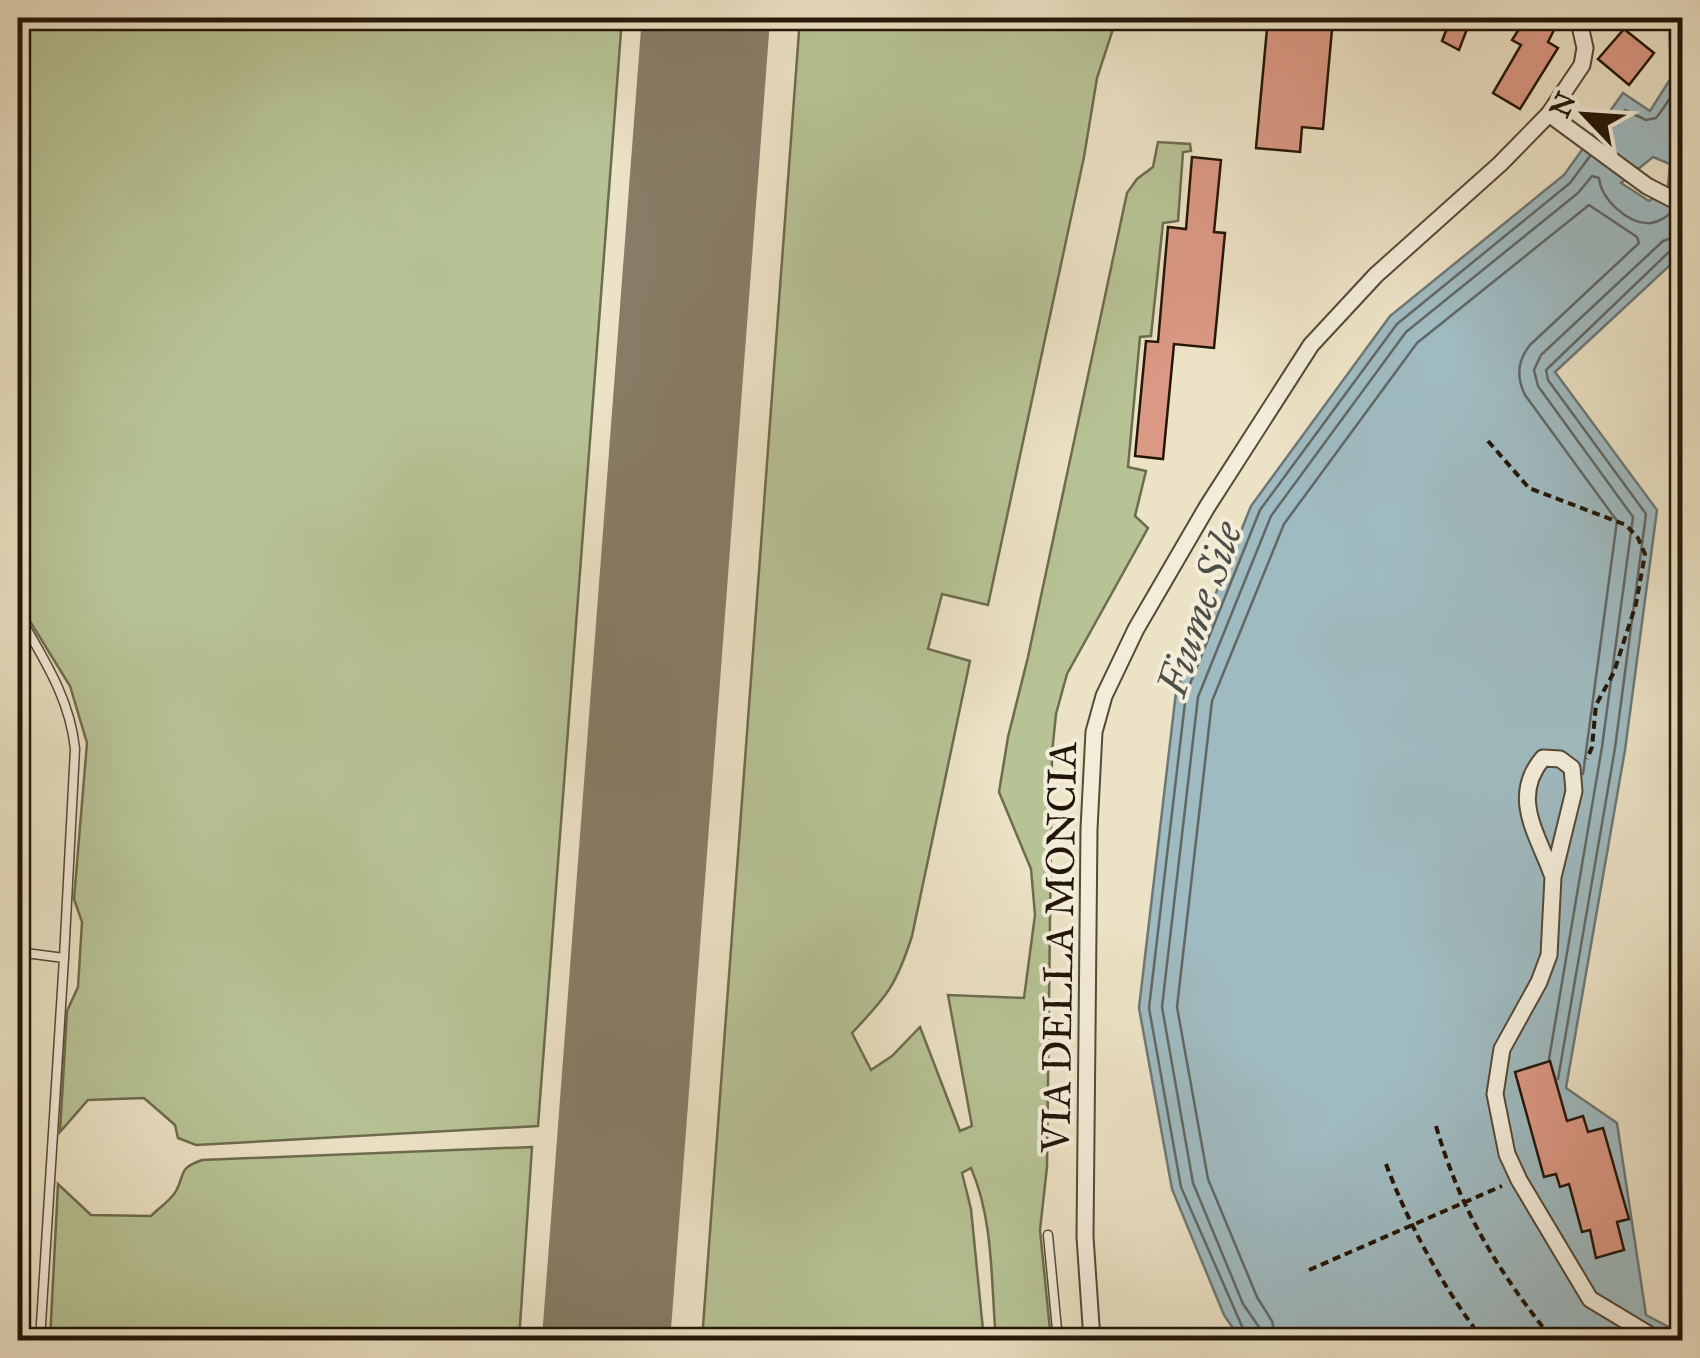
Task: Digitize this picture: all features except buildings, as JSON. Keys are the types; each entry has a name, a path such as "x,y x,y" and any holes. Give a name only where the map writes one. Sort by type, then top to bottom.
{"street":[{"name":"VIA DELLA MONCIA","path":"1092,1340 1085,1236 1089,829 1094,732 1104,696 1136,630 1207,507 1317,337 1376,275 1500,164 1549,114 1582,64 1585,48 1581,30"},
{"path":"1549,114 1647,186 1682,204"},
{"path":"1552,877 1525,803 1534,768 1543,758 1560,759 1572,768 1574,791 1552,877 1549,955 1539,982 1502,1049 1495,1094 1507,1154 1519,1180 1590,1299 1658,1340"}],"lane":[{"path":"18,614 64,698 72,720 75,749 40,1340"},
{"path":"18,952 64,958"},
{"path":"1048,1235 1058,1340"}],"path":[{"path":"1488,441 1522,482 1626,525 1645,554 1636,604 1614,672 1596,706 1592,747 1586,762"},
{"path":"1436,1126 1463,1202 1499,1270 1553,1340"},
{"path":"1386,1164 1438,1272 1483,1340"},
{"path":"1309,1270 1503,1186"}],"green space":[{"path":"18,18 622,18 538,1126 196,1145 178,1138 175,1125 144,1098 88,1100 60,1132 67,1011 78,987 82,922 74,899 87,743 70,686 18,602"},
{"path":"800,18 1080,18 1114,26 1097,78 1084,157 988,605 942,594 928,649 970,661 912,936 889,989 852,1033 871,1070 892,1056 920,1027 960,1131 972,1126 948,995 1024,998 1035,915 1031,869 999,792 1127,193 1153,167 1158,142 1190,144 1191,151 1183,152 1178,221 1163,223 1151,336 1140,337 1128,467 1146,471 1135,516 1148,528 1067,674 1056,714 1052,753 1047,1167 1040,1230 1051,1340 996,1340 988,1231 971,1168 962,1173 971,1209 984,1340 702,1340"},
{"path":"532,1147 519,1340 50,1340 58,1184 91,1215 151,1216 174,1194 185,1169 202,1160"}],"water":[{"path":"1669,18 1682,18 1682,254 1555,372 1657,510 1625,750 1566,1088 1617,1123 1646,1315 1682,1334 1682,1340 1241,1340 1224,1315 1172,1189 1139,1008 1176,692 1251,506 1390,316 1564,175 1623,93 1650,111 1671,78","holes":["1653,157 1670,164 1668,187 1649,201 1621,183"]}],"runway":[{"path":"606,1340 706,18"}],"water label":[{"name":"Fiume Sile","path":"1200,609"}]}
